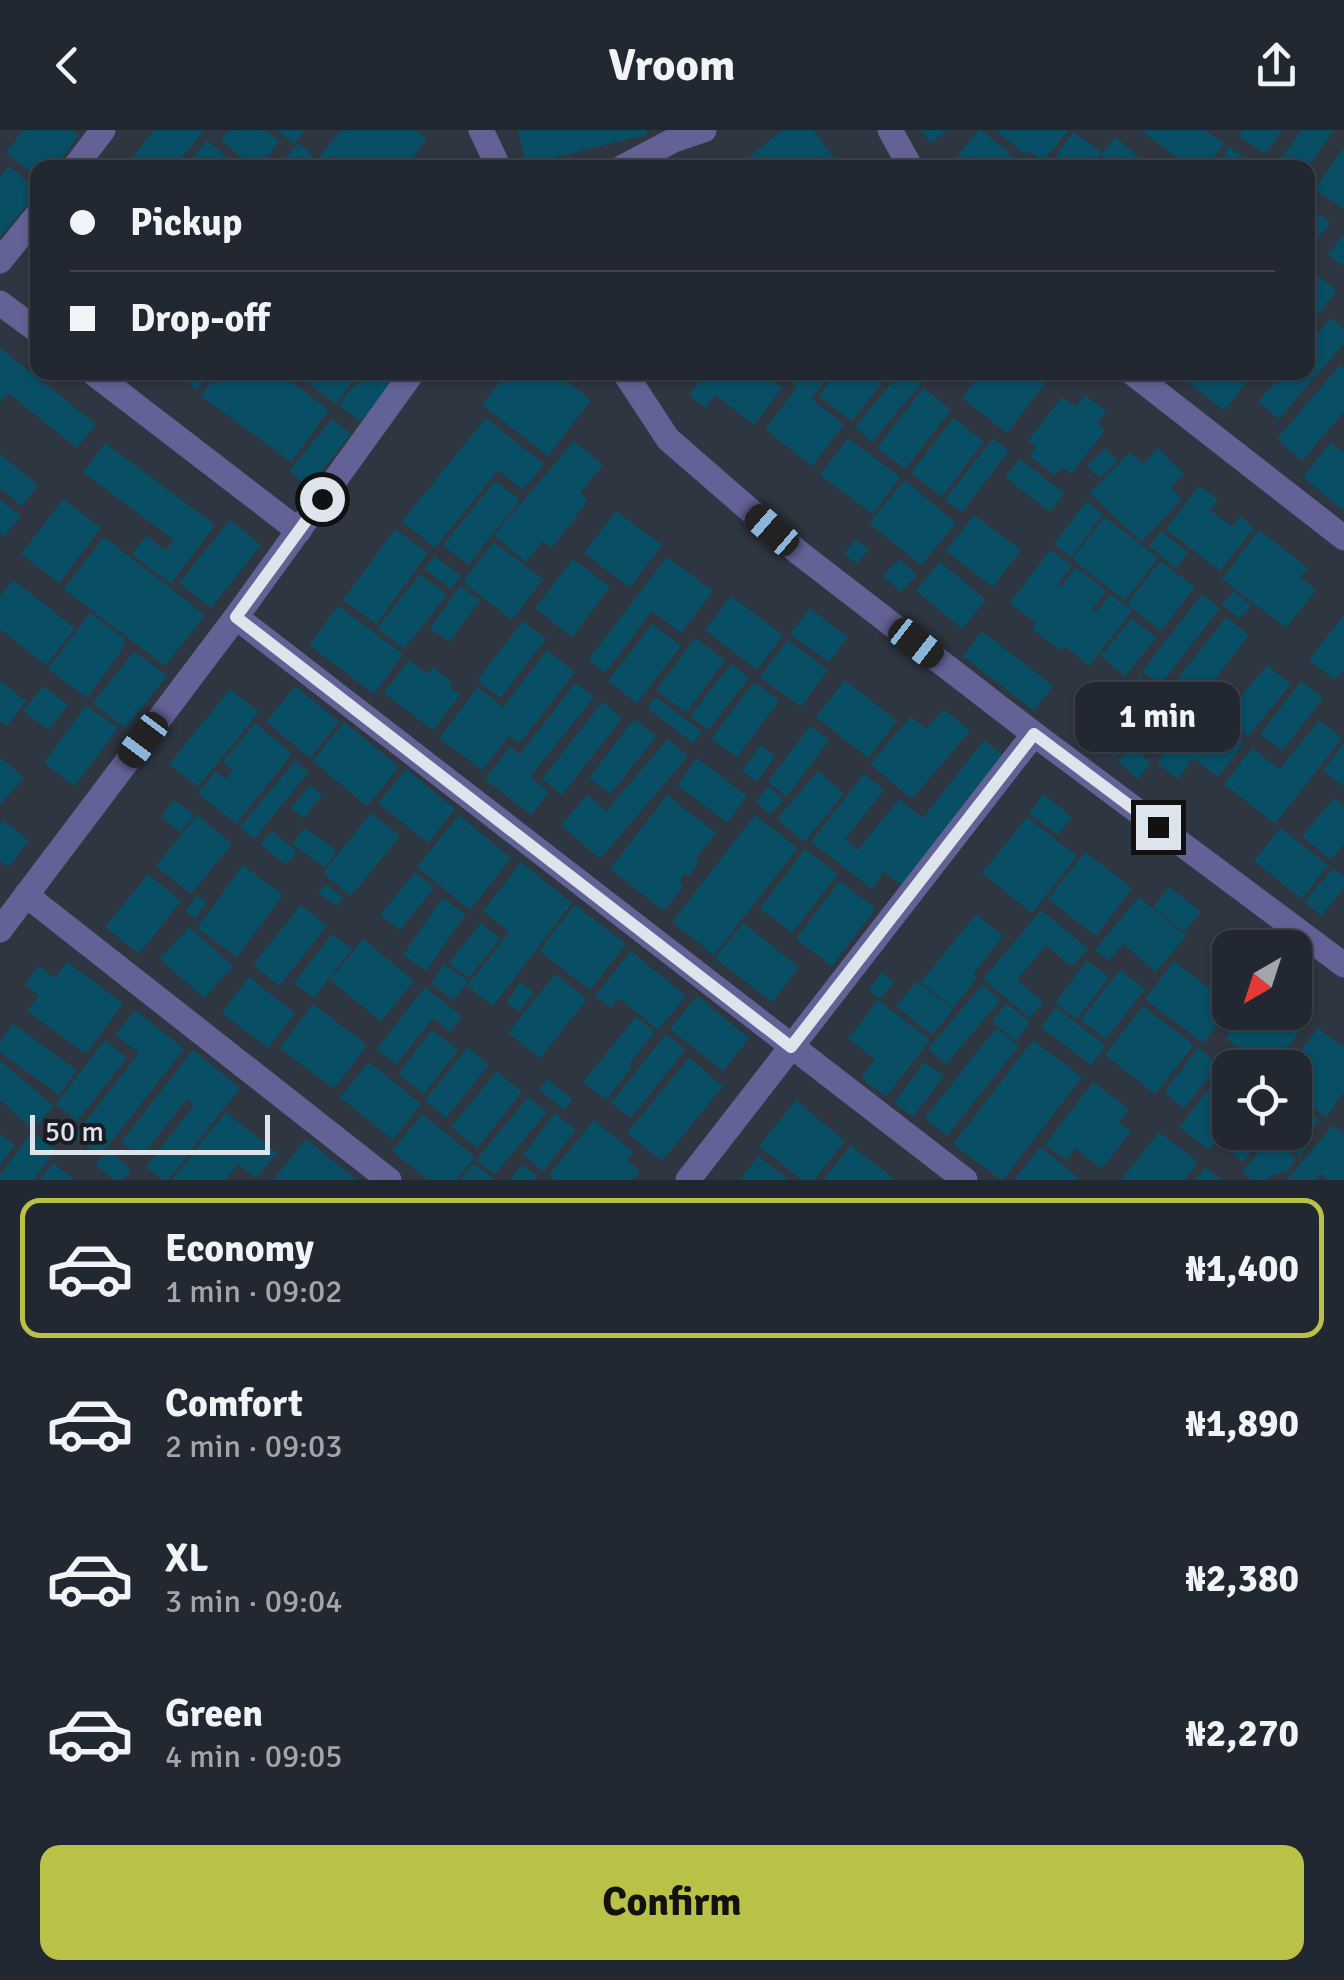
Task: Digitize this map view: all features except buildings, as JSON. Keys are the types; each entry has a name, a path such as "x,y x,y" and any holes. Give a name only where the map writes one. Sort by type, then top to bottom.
{"street":[{"path":"80,160 103,130"},
{"path":"481,130 495,160"},
{"path":"636,160 704,130"},
{"path":"890,130 906,160"},
{"path":"0,261 30,224"},
{"path":"0,303 30,325"},
{"path":"102,380 299,531"},
{"path":"0,930 236,617 407,380"},
{"path":"629,380 668,439 798,552 1344,966"},
{"path":"1141,380 1344,538"},
{"path":"236,617 964,1180"},
{"path":"688,1180 1034,734"},
{"path":"26,894 389,1180"}],"route":[{"path":"322,499 236,617 791,1047 1034,734 1158,827"}]}
